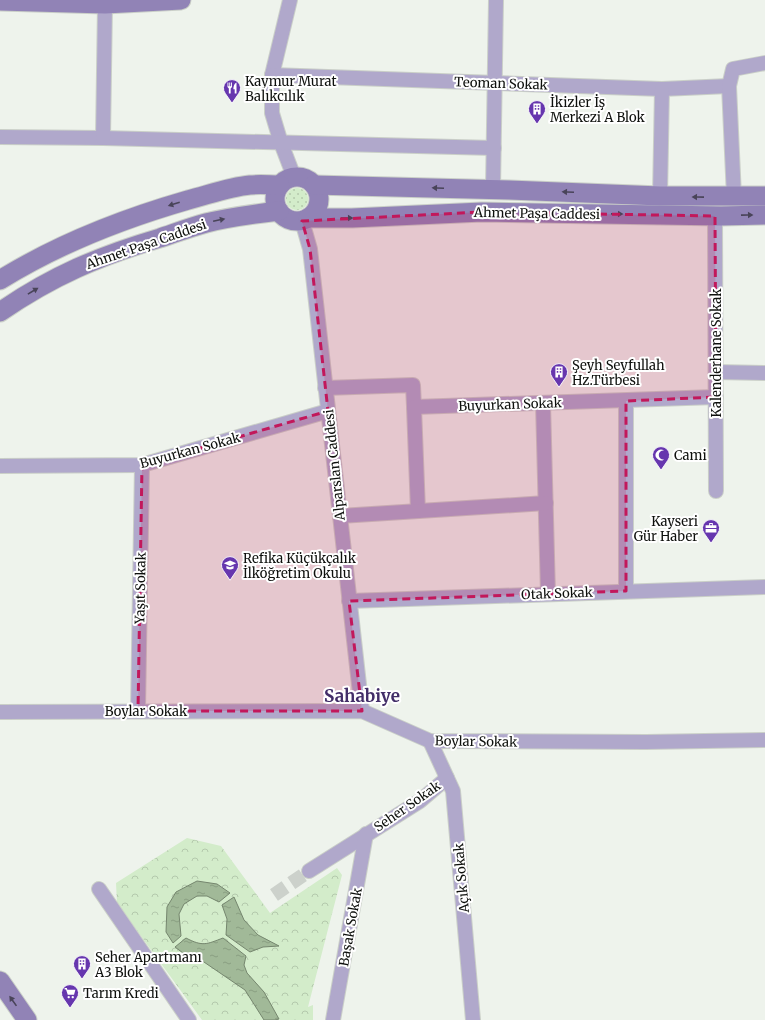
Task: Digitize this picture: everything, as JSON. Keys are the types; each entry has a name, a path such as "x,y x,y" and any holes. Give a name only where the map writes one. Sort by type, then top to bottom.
{"street":[{"path":"0,1 23,0 105,4 181,0"},
{"path":"287,181 281,143 272,113 272,75 290,0"},
{"path":"493,189 496,0"},
{"path":"103,138 105,4"},
{"path":"734,197 729,86 733,69 765,63"},
{"name":"Teoman Sokak","path":"272,75 662,89 729,86"},
{"path":"660,196 662,89"},
{"path":"0,137 103,138 494,148"},
{"path":"301,177 314,185 318,191 320,199 318,207 314,213 305,219 289,220 283,216 279,211 275,198 277,191 287,181 301,177"},
{"name":"Ahmet Paşa Caddesi","path":"0,280 71,242 134,218 172,205 231,189 250,185 287,181"},
{"name":"Ahmet Paşa Caddesi","path":"314,185 493,189 660,196 765,196"},
{"name":"Ahmet Paşa Caddesi","path":"0,312 62,275 111,253 206,223 229,218 279,211"},
{"name":"Ahmet Paşa Caddesi","path":"305,219 482,212 716,216 765,215"},
{"name":"Kalenderhane Sokak","path":"716,216 716,490"},
{"name":"Alparslan Caddesi","path":"305,219 310,249 362,711"},
{"path":"716,372 765,373"},
{"path":"326,388 413,385 418,511"},
{"name":"Buyurkan Sokak","path":"414,407 716,398"},
{"path":"626,400 626,591"},
{"path":"543,403 548,594"},
{"name":"Buyurkan Sokak","path":"0,466 142,465 328,411"},
{"name":"Yaşıt Sokak","path":"138,711 142,465"},
{"path":"340,516 546,503"},
{"name":"Otak Sokak","path":"349,601 765,587"},
{"name":"Boylar Sokak","path":"0,712 362,711 430,741 646,742 765,740"},
{"name":"Açık Sokak","path":"430,741 454,791 473,1020"},
{"name":"Seher Sokak","path":"309,871 420,801 447,778"},
{"name":"Başak Sokak","path":"333,1020 366,834"},
{"path":"99,889 189,1020"},
{"path":"0,981 27,1020"}],"highlighted area":[{"path":"482,212 715,216 716,397 626,401 626,591 349,601 362,711 138,711 142,465 328,411 310,249 302,221"}],"green space":[{"path":"297,188 305,191 308,199 305,207 297,210 289,207 286,199 289,191"},
{"path":"187,838 221,846 270,913 337,868 342,875 308,1007 313,1005 313,1020 202,1020 117,903 116,883"}],"water":[{"path":"197,881 217,884 230,893 219,902 207,896 197,896 184,904 179,914 181,936 173,943 166,932 167,907 176,892"},
{"path":"234,897 244,920 258,935 279,946 263,947 250,952 226,935 227,919 222,905"},
{"path":"186,938 197,943 205,944 223,938 246,956 244,965 247,973 264,992 279,1019 264,1020 245,990 201,960 183,953 175,947"}],"tunnel":[{"path":"274,895 309,871"}],"place":[{"name":"Kaymur Murat Balıkcılık","path":"232,103"},
{"name":"İkizler İş Merkezi A Blok","path":"537,124"},
{"name":"Şeyh Seyfullah Hz.Türbesi","path":"559,387"},
{"name":"Cami","path":"661,470"},
{"name":"Kayseri Gür Haber","path":"711,543"},
{"name":"Refika Küçükçalık İlköğretim Okulu","path":"230,580"},
{"name":"Seher Apartmanı A3 Blok","path":"82,979"},
{"name":"Tarım Kredi","path":"70,1008"}],"district":[{"name":"Sahabiye","path":"362,696"}]}
